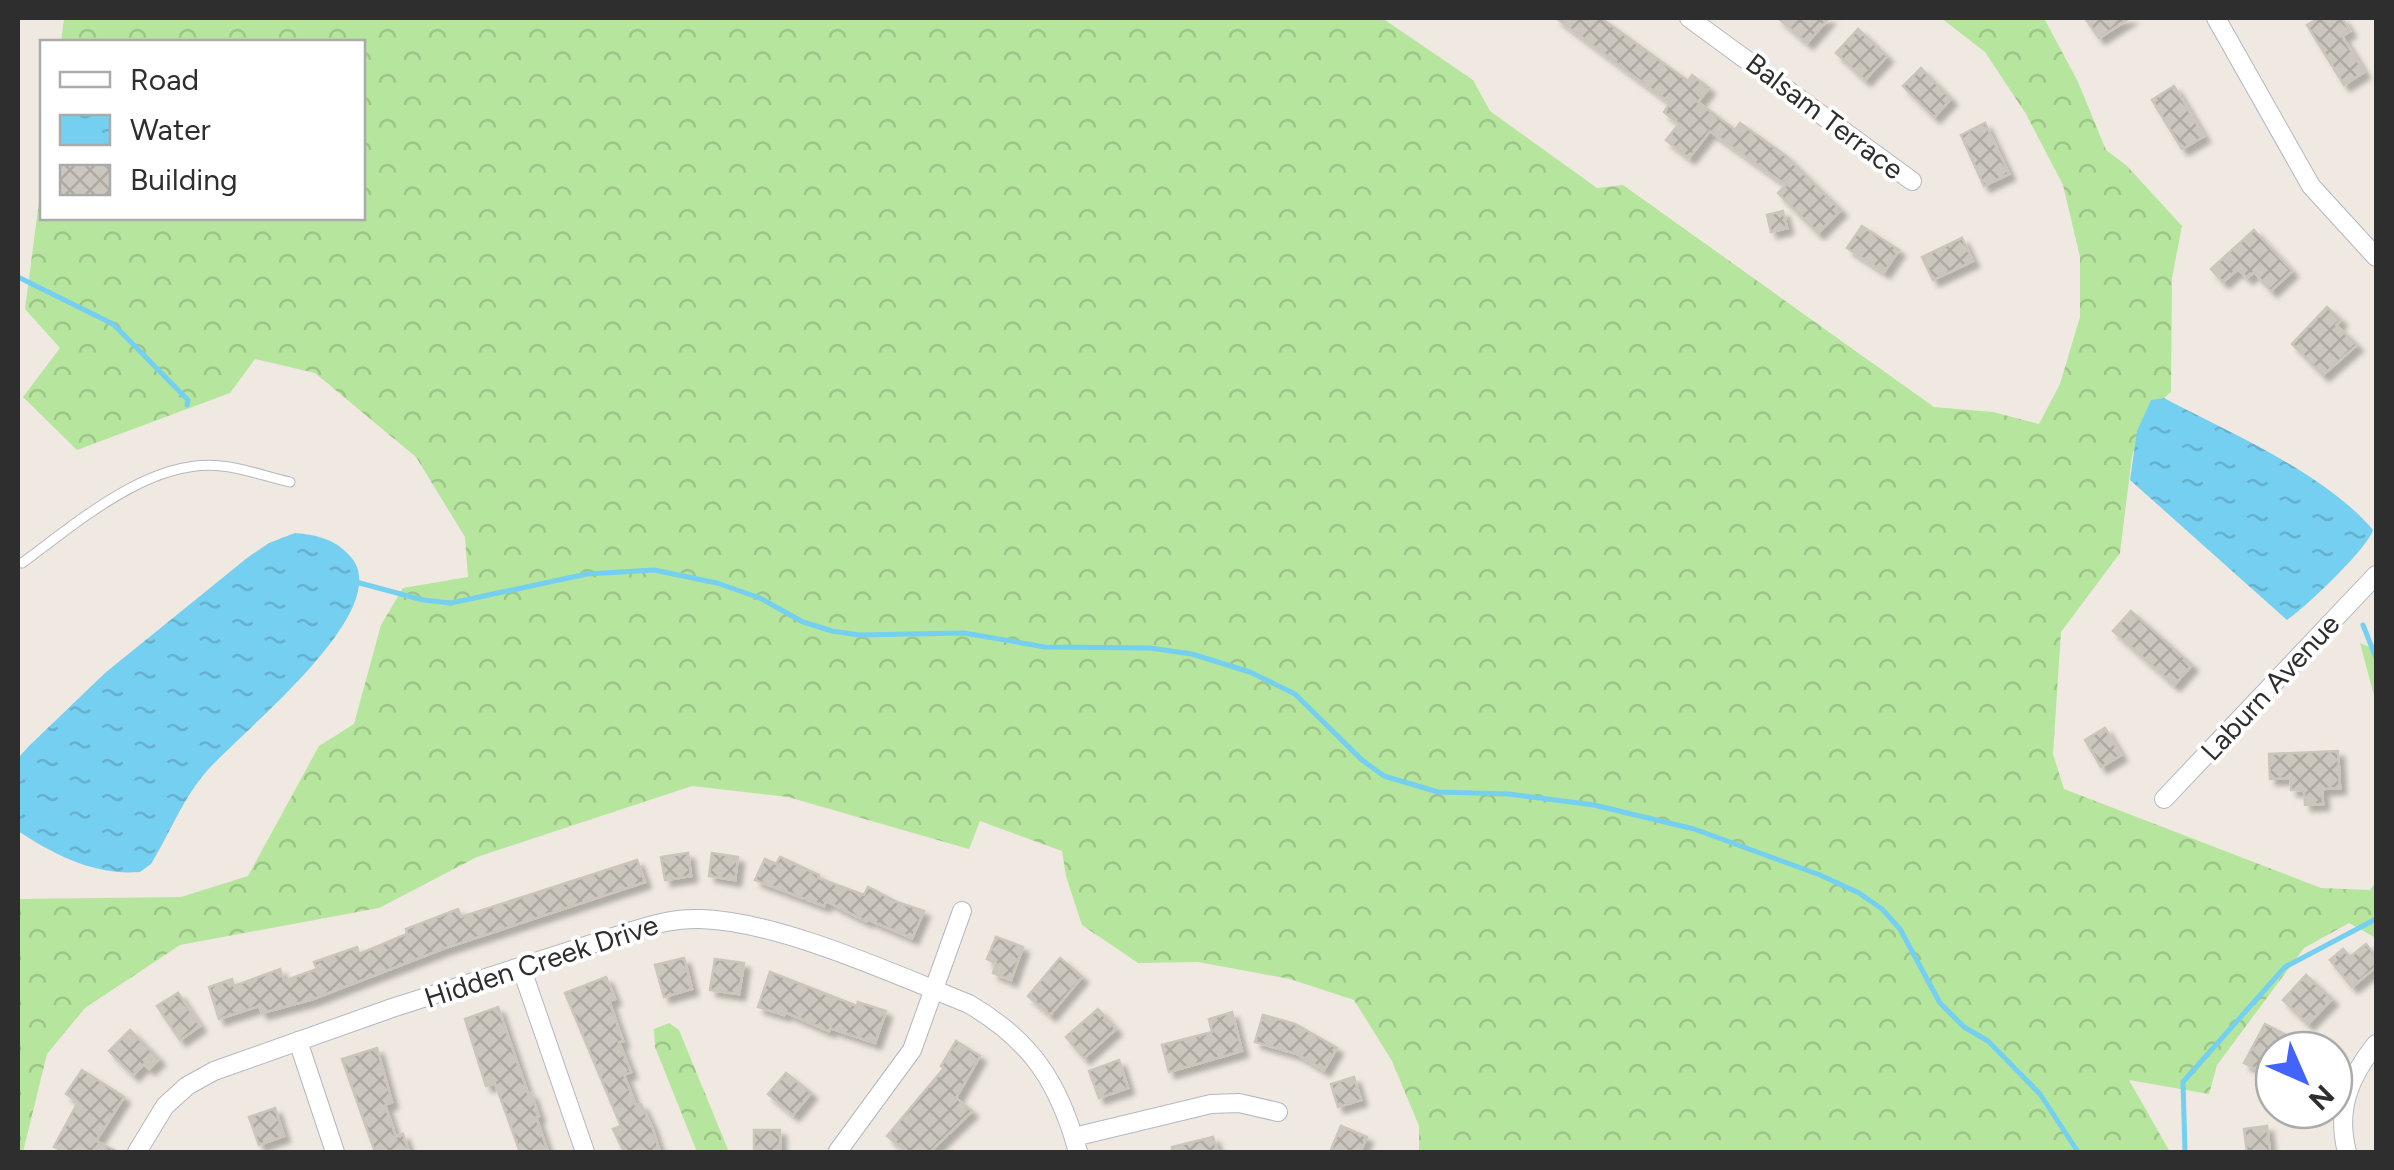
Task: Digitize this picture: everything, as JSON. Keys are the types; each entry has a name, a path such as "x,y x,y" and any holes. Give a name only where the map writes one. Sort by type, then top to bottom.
{"street":[{"name":"Balsam Terrace","path":"1689,18 1912,181"},
{"path":"2216,18 2311,186 2376,257"},
{"name":"Laburn Avenue","path":"2164,799 2376,575"},
{"path":"838,1151 912,1050 962,911"},
{"name":"Hidden Creek Drive","path":"137,1152 165,1106 187,1086 214,1070 670,920 710,920 754,927 970,1004 1018,1038 1042,1065 1058,1092 1076,1145"},
{"path":"520,967 585,1152"},
{"path":"298,1040 336,1152"},
{"path":"2346,1152 2342,1112 2346,1092 2376,1044"},
{"path":"1076,1145 1212,1104 1239,1103 1278,1112"}],"lane":[{"path":"19,564 113,497 160,473 218,465 290,482"}],"green space":[{"path":"64,18 1382,18 1473,80 1490,111 1597,188 1623,185 1934,407 1993,412 2039,424 2060,384 2080,317 2080,257 2063,185 2026,114 1985,52 1941,18 2044,18 2078,82 2106,150 2127,166 2182,226 2172,278 2171,392 2151,401 2132,456 2120,553 2061,632 2053,754 2064,789 2321,888 2370,890 2376,881 2376,938 2349,923 2304,948 2217,1065 2209,1094 2129,1080 2170,1152 1419,1152 1419,1126 1392,1061 1354,1000 1290,979 1198,962 1138,963 1082,925 1062,851 980,821 969,849 788,797 692,786 477,857 379,908 180,945 85,1008 47,1054 23,1152 18,1152 18,899 181,897 248,876 319,746 354,724 381,625 403,588 468,577 465,537 416,457 315,373 255,359 230,393 77,450 23,397 60,348 25,309 40,194 40,220 365,220 365,40 61,40"},
{"path":"2360,643 2376,650 2376,703"},
{"path":"669,1023 679,1030 729,1152 697,1152 655,1047 654,1029"}],"water":[{"path":"2164,398 2303,472 2353,509 2373,530 2348,563 2287,620 2130,480 2137,431 2151,400"},
{"path":"295,533 325,539 350,556 359,579 353,607 309,669 206,772 151,864 140,872 107,871 61,856 18,831 18,758 29,746 105,673 247,558 269,543"}],"building":[{"path":"1556,18 1601,18 1688,81 1692,75 1709,88 1698,102 1735,130 1740,123 1786,156 1841,210 1818,233 1778,193 1786,185 1710,131 1689,158 1666,140 1679,124 1664,112 1670,103"},
{"path":"1778,18 1829,18 1807,43"},
{"path":"2085,18 2130,18 2099,38"},
{"path":"2319,18 2342,18 2350,31 2342,36 2364,72 2344,85 2307,25"},
{"path":"1858,29 1887,56 1865,80 1836,53"},
{"path":"1921,68 1951,99 1934,117 1903,86"},
{"path":"2174,86 2204,136 2182,149 2152,100"},
{"path":"1985,123 2009,174 1984,186 1961,135"},
{"path":"1783,211 1787,228 1771,232 1767,215"},
{"path":"1862,226 1899,250 1884,272 1847,248"},
{"path":"2254,230 2292,271 2271,291 2254,272 2247,278 2238,269 2223,282 2211,269"},
{"path":"1962,238 1973,261 1933,280 1922,257"},
{"path":"2327,307 2341,320 2336,325 2357,345 2323,375 2292,344"},
{"path":"2131,611 2192,665 2174,685 2113,631"},
{"path":"2105,728 2121,755 2101,767 2085,740"},
{"path":"2338,751 2340,788 2322,789 2323,804 2305,805 2304,790 2291,790 2291,778 2270,779 2269,754"},
{"path":"688,853 691,876 665,880 661,857"},
{"path":"712,853 738,857 735,880 709,876"},
{"path":"780,857 819,875 818,878 864,895 868,887 924,911 912,938 826,901 824,906 755,880 765,859 776,864"},
{"path":"637,860 645,882 445,948 313,999 262,1013 259,1006 219,1019 209,987 232,979 234,986 280,969 284,981 317,969 314,962 357,947 359,954 407,934 406,929 458,909 461,917"},
{"path":"996,937 1023,947 1011,980 993,973 996,963 987,959"},
{"path":"2366,944 2376,956 2376,967 2352,987 2330,960 2343,949 2350,957"},
{"path":"684,958 692,989 664,997 655,965"},
{"path":"1060,958 1082,977 1050,1015 1028,996"},
{"path":"715,959 744,963 739,994 710,990"},
{"path":"770,972 857,1006 858,1002 886,1011 875,1043 830,1028 829,1031 785,1012 784,1015 758,1007"},
{"path":"2306,975 2332,999 2308,1024 2283,1000"},
{"path":"606,977 615,999 609,1001 623,1041 619,1042 631,1072 624,1075 636,1106 641,1104 652,1127 660,1152 624,1152 613,1129 621,1126 565,993"},
{"path":"178,993 200,1026 180,1040 157,1006"},
{"path":"498,1007 539,1116 536,1117 548,1152 520,1152 495,1083 486,1086 465,1019"},
{"path":"1098,1009 1116,1029 1084,1058 1066,1037"},
{"path":"1232,1012 1242,1051 1169,1072 1162,1045 1212,1032 1209,1019"},
{"path":"1263,1015 1295,1024 1337,1048 1324,1070 1297,1054 1255,1042"},
{"path":"130,1030 159,1059 149,1069 144,1064 133,1075 109,1051"},
{"path":"956,1041 980,1056 956,1098 972,1111 930,1152 907,1152 887,1136 944,1068 941,1066"},
{"path":"2254,1044 2254,1068 2244,1063"},
{"path":"377,1048 392,1102 385,1105 396,1137 403,1134 409,1152 375,1152 342,1059"},
{"path":"1119,1060 1128,1088 1099,1098 1089,1071"},
{"path":"82,1070 124,1097 96,1141 118,1152 65,1152 54,1147 78,1102 66,1094"},
{"path":"786,1073 811,1093 793,1115 768,1094"},
{"path":"1354,1077 1361,1100 1338,1107 1331,1084"},
{"path":"275,1108 284,1136 259,1145 249,1117"},
{"path":"1341,1126 1367,1137 1360,1152 1330,1152"},
{"path":"2244,1129 2267,1130 2270,1152 2247,1152"},
{"path":"754,1130 780,1130 780,1152 754,1152"},
{"path":"1213,1137 1218,1152 1172,1152 1172,1147"}],"waterway":[{"path":"18,277 113,324 188,400 187,405"},
{"path":"356,582 423,600 451,603 587,574 654,570 717,583 832,631 859,635 964,633 1045,647 1150,648 1192,654 1250,672 1295,694 1362,760 1384,776 1438,792 1509,794 1594,805 1694,829 1859,893 1882,909 1900,929 1940,1003 1964,1027 1988,1041 2040,1094 2078,1152"},
{"path":"2363,625 2376,658"},
{"path":"2185,1152 2183,1082 2285,967 2376,919"}]}
